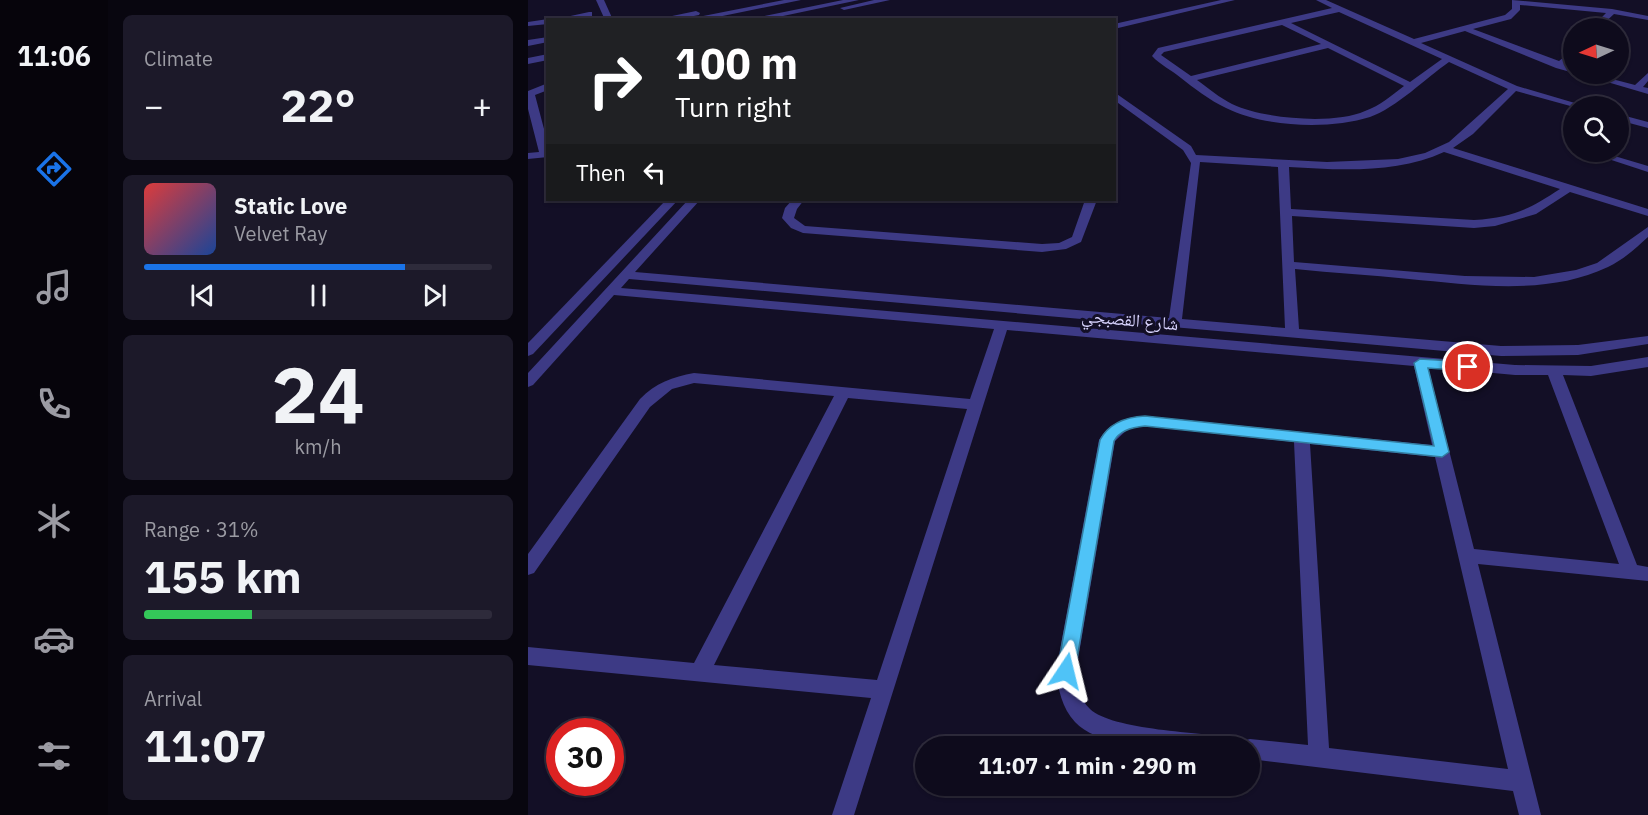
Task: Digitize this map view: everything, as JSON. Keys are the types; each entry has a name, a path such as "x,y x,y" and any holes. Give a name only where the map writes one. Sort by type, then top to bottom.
{"street":[{"path":"600,0 608,18"},
{"path":"668,18 766,0"},
{"path":"698,18 797,0"},
{"path":"760,18 855,0"},
{"path":"792,18 886,0"},
{"path":"1116,27 1231,0"},
{"path":"1320,0 1514,88 1563,101"},
{"path":"1413,42 1508,17 1516,10 1517,1 1612,11 1648,18"},
{"path":"1340,9 1161,50 1157,53 1158,60 1228,106 1253,115 1299,122 1337,121 1368,114 1383,106 1448,59"},
{"path":"1605,18 1612,11"},
{"path":"567,18 588,14"},
{"path":"528,24 546,21"},
{"path":"1283,22 1410,85"},
{"path":"1467,29 1563,67"},
{"path":"528,42 546,39"},
{"path":"528,48 546,45"},
{"path":"1188,80 1329,45"},
{"path":"528,61 546,57"},
{"path":"1559,66 1563,62"},
{"path":"528,67 546,64"},
{"path":"1637,88 1648,75"},
{"path":"1622,84 1648,91"},
{"path":"528,156 546,154 530,94 546,87"},
{"path":"1194,158 1350,166 1409,160 1452,144 1514,88"},
{"path":"1116,96 1186,148 1194,158 1196,172 1175,323"},
{"path":"1629,120 1648,125"},
{"path":"1442,148 1648,213"},
{"path":"1283,162 1292,333"},
{"path":"1625,162 1648,169"},
{"path":"1286,212 1473,224 1515,218 1532,212 1569,188"},
{"path":"797,201 791,208 788,218 795,226 803,229 1042,248 1062,246 1077,238 1090,201"},
{"path":"528,351 667,205 691,203"},
{"path":"528,382 691,203"},
{"path":"1288,265 1479,281 1538,280 1572,275 1601,266 1623,253 1648,231"},
{"name":"شارع القصبجي","path":"623,276 1501,351 1540,352 1613,347 1648,340"},
{"path":"658,296 670,280"},
{"name":"شارع القصبجي","path":"609,291 1420,363 1554,371 1591,370 1648,363"},
{"path":"1070,333 1074,315"},
{"path":"843,815 1001,327"},
{"path":"1420,363 1530,815"},
{"path":"1467,556 1639,573 1554,371"},
{"path":"528,568 645,403 660,389 682,380 694,378 975,405"},
{"path":"700,672 843,393"},
{"path":"1142,736 1108,732 1087,721 1074,706 1067,689 1066,671 1107,440 1112,432 1121,426 1145,421 1442,452"},
{"path":"1302,438 1319,757"},
{"path":"528,656 884,690"},
{"path":"1260,750 1522,781"}],"route":[{"path":"1066,671 1107,440 1112,432 1132,422 1145,421 1442,452 1420,363 1468,367"}]}
